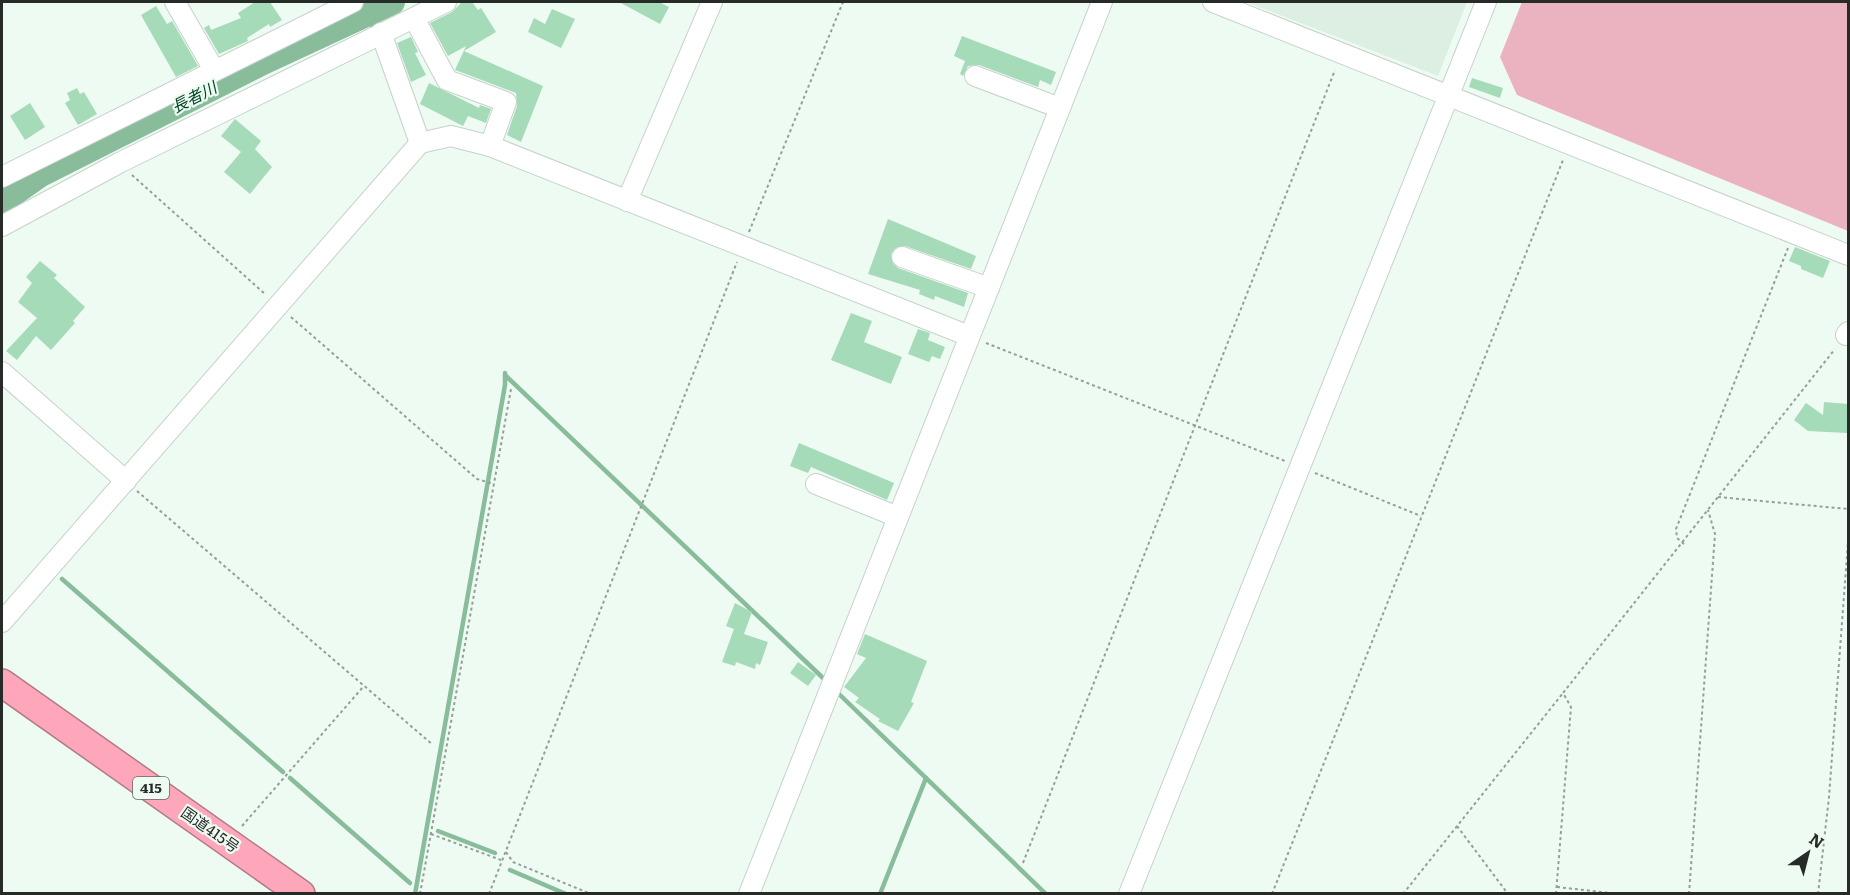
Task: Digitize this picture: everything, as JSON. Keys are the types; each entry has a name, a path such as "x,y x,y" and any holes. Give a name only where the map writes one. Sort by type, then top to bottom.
{"highway":[{"name":"国道415号","path":"2,683 300,894"}],"street":[{"path":"175,2 214,70"},
{"path":"2,177 353,2"},
{"path":"2,226 118,163 446,2"},
{"path":"627,201 712,2"},
{"path":"749,894 1102,2"},
{"path":"1213,2 1450,94 1848,255"},
{"path":"1129,894 1486,2"},
{"path":"414,18 447,80 506,102 490,146"},
{"path":"381,33 420,143"},
{"path":"975,76 1060,108"},
{"path":"2,622 420,143 451,136 490,146 969,336"},
{"path":"902,257 989,288"},
{"path":"2,372 126,481"},
{"path":"816,484 898,517"}],"path":[{"path":"489,894 646,500 744,246 843,2"},
{"path":"1023,863 1342,52"},
{"path":"1272,894 1569,142"},
{"path":"118,163 477,478 492,483"},
{"path":"1684,544 1677,538 1676,529 1790,244 1791,231"},
{"path":"1403,894 1684,544 1718,497 1847,334"},
{"path":"969,336 1422,516"},
{"path":"420,894 492,483 511,389"},
{"path":"126,481 433,745"},
{"path":"1718,497 1848,509"},
{"path":"1689,894 1715,534 1708,510"},
{"path":"1818,894 1830,797 1848,542"},
{"path":"228,842 363,687"},
{"path":"1556,894 1571,707 1563,693"},
{"path":"1457,826 1508,894"},
{"path":"431,834 501,860"},
{"path":"505,849 509,860 591,894"},
{"path":"1557,887 1620,894"}],"shaded area":[{"path":"1246,2 1467,2 1438,76"},
{"path":"1522,2 1848,2 1848,231 1517,95 1500,57"}],"building":[{"path":"255,2 270,2 282,20 270,27 269,24 247,38 248,41 219,54 204,28 209,25 211,30 241,18 238,13"},
{"path":"462,2 472,2 478,10 481,8 496,32 464,51 543,86 521,142 507,135 517,106 516,93 455,70 466,46 448,56 430,23 452,12"},
{"path":"619,2 659,2 669,7 660,24"},
{"path":"156,6 167,24 172,21 198,66 176,77 141,15"},
{"path":"552,9 575,19 561,48 528,32 534,18 545,24"},
{"path":"962,36 1056,72 1051,85 1040,80 1038,87 979,65 968,66 963,76 960,74 965,61 954,56"},
{"path":"411,37 418,52 415,53 426,75 411,82 397,43"},
{"path":"1472,78 1503,88 1500,98 1469,87"},
{"path":"429,83 479,108 480,105 491,109 486,123 468,116 463,126 420,104"},
{"path":"77,88 80,94 84,92 97,114 78,125 65,103 70,100 67,93"},
{"path":"30,103 45,127 25,140 10,116"},
{"path":"235,119 261,141 255,149 272,167 250,194 224,172 241,152 221,136"},
{"path":"888,219 976,256 971,269 905,246 895,248 891,254 893,264 898,268 968,293 964,307 935,296 934,300 919,294 920,290 868,274"},
{"path":"1795,247 1830,261 1823,278 1789,261"},
{"path":"40,261 57,275 54,278 85,307 73,321 75,323 51,350 36,336 17,360 6,351 37,318 18,302 32,283 26,277"},
{"path":"851,313 872,321 864,342 902,357 891,384 831,360"},
{"path":"918,329 930,333 928,340 945,347 940,359 932,356 929,362 908,354"},
{"path":"1824,402 1848,404 1847,433 1808,431 1794,420 1806,403 1823,415"},
{"path":"799,443 894,483 887,500 811,467 808,473 790,466"},
{"path":"735,603 752,612 744,634 768,642 760,665 756,663 755,669 736,662 735,666 722,662 734,629 726,626"},
{"path":"865,634 927,661 911,702 914,703 898,731 878,721 880,719 855,702 859,698 844,687 866,658 857,654"},
{"path":"798,662 816,675 808,686 790,673"}],"waterway":[{"name":"長者川","path":"2,201 39,175 265,61 392,2"},
{"path":"366,14 373,27"},
{"path":"415,894 505,385 505,373"},
{"path":"506,376 823,678"},
{"path":"62,579 283,772"},
{"path":"839,694 1046,894"},
{"path":"290,778 410,883"},
{"path":"880,894 926,778"},
{"path":"438,831 495,853"},
{"path":"510,870 566,894"}]}
